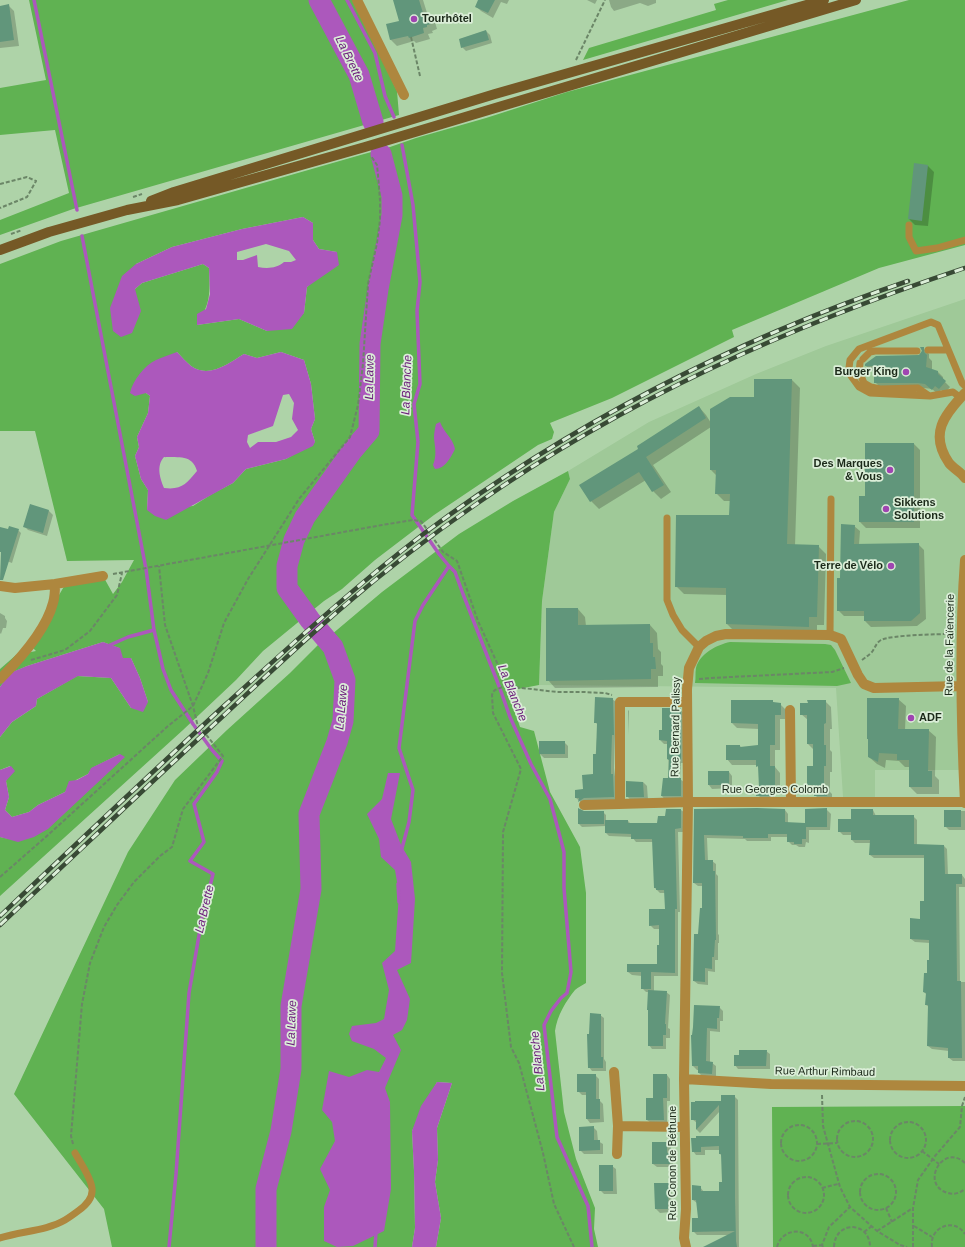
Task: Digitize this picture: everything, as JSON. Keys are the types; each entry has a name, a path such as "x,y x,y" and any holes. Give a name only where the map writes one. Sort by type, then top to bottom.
{"main road":[{"path":"127,210 174,192 421,116 824,0"},
{"path":"0,250 49,232 127,210 178,200 365,147 856,0"}],"street":[{"path":"357,0 404,95"},
{"path":"963,395 943,420 939,438 942,451 950,465 965,478"},
{"name":"Rue de la Faïencerie","path":"965,560 961,633 961,686 965,802"},
{"path":"0,586 15,588 55,584 103,576"},
{"path":"0,679 42,630 53,603 55,584"},
{"path":"699,647 706,641 716,636 726,634 830,635 841,639 864,684 874,688 961,686"},
{"name":"Rue Bernard Palissy","path":"684,1080 688,802 686,702 689,668 699,647"},
{"path":"620,804 620,702 686,702"},
{"path":"790,710 791,802"},
{"name":"Rue Georges Colomb","path":"584,805 688,802 965,802"},
{"path":"614,1072 618,1126 617,1154"},
{"name":"Rue Arthur Rimbaud","path":"684,1080 768,1083 965,1086"},
{"name":"Rue Conon de Béthune","path":"684,1080 686,1209 684,1238 686,1247"},
{"path":"618,1126 684,1127"}],"lane":[{"path":"909,225 909,237 916,250 937,248 965,240"},
{"path":"963,395 953,392 928,395 870,393 858,387 854,383 849,368 850,360 858,349 931,322 938,325 962,383 965,386"},
{"path":"917,351 875,350 870,352 862,361 859,372 864,383 871,387 880,389 918,388 928,395"},
{"path":"928,350 948,350"},
{"path":"830,635 831,499"},
{"path":"667,518 667,600 673,615 682,630 699,647"},
{"path":"0,1238 47,1227 65,1220 83,1207 90,1199 92,1188 90,1180 75,1153"}],"path":[{"path":"576,60 605,0"},
{"path":"411,37 420,76"},
{"path":"0,877 192,706 208,673 224,623 248,579 299,499 350,437 358,405 363,364 368,284 377,243 380,220 377,165 365,147"},
{"path":"0,184 27,177 36,181 27,197 0,208"},
{"path":"103,576 382,525 413,520 421,521 443,552 457,561 478,621 498,665 504,686"},
{"path":"75,1153 71,1136 82,1004 90,963 104,928 117,905 134,882 160,856 172,847 183,809 223,756 197,723 165,624 159,566"},
{"path":"14,664 37,659 65,650 90,631 117,595 122,573"},
{"path":"687,689 698,680 705,678 832,672 861,661 873,651 876,645 883,639 961,633"},
{"path":"574,1247 554,1204 543,1153 519,1063 511,1047 502,973 503,832 521,769 493,713 492,695 495,690 504,686 557,692 605,693 615,696 620,702"},
{"path":"821,1084 824,1126 828,1144 839,1183 850,1207 877,1231 907,1247"},
{"path":"913,1247 913,1208 918,1180 932,1159 960,1127 962,1106 965,1097"},
{"path":"848,1121 860,1121 865,1124 872,1133 872,1145 864,1154 859,1156 847,1155 842,1152 837,1143 837,1134 839,1129 848,1121"},
{"path":"913,1122 919,1125 926,1134 926,1140 922,1151 912,1158 906,1158 895,1153 890,1142 892,1130 902,1123 913,1122"},
{"path":"798,1125 804,1126 813,1132 817,1144 816,1150 808,1159 803,1161 791,1160 786,1156 780,1145 781,1139 787,1129 798,1125"},
{"path":"817,1144 837,1143"},
{"path":"922,1151 939,1164"},
{"path":"965,1163 958,1158 946,1158 939,1164 934,1178 936,1184 945,1192 950,1194 956,1193 965,1188"},
{"path":"878,1174 889,1177 896,1186 896,1198 893,1203 886,1208 876,1210 870,1208 862,1200 860,1188 865,1180 872,1175 878,1174"},
{"path":"799,1178 811,1178 816,1180 822,1188 824,1196 823,1202 816,1211 804,1214 789,1204 788,1198 790,1186 799,1178"},
{"path":"822,1188 839,1183"},
{"path":"777,1247 784,1235 795,1231 806,1235 810,1239 813,1247 822,1246 829,1227 850,1207"},
{"path":"886,1208 892,1222"},
{"path":"877,1231 913,1208"},
{"path":"864,1232 872,1226"},
{"path":"914,1226 932,1237"},
{"path":"932,1247 932,1237 938,1229 943,1226 955,1226 960,1228 965,1234"},
{"path":"834,1247 836,1236 846,1228 851,1227 857,1228 864,1232 869,1240 870,1247"}],"shaded area":[{"path":"303,217 313,223 313,240 319,249 337,252 339,265 307,287 304,313 292,329 267,331 239,319 197,325 197,314 206,309 210,294 209,268 203,264 142,283 135,289 141,311 132,333 121,337 113,331 110,308 122,276 136,264 172,247 242,229","holes":["266,244 289,251 296,260 284,262 272,268 258,267 257,255 243,260 237,260 237,252"]},
{"path":"965,299 965,751 961,770 875,770 875,797 843,797 836,688 539,685 542,601 554,512 570,479 568,471 649,422 756,374 826,346"},
{"path":"177,352 191,366 198,370 205,371 219,368 244,354 257,358 281,352 304,360 311,384 315,419 311,429 315,442 313,446 286,459 246,469 233,483 166,520 155,516 147,510 148,490 141,479 135,456 139,447 137,437 148,413 150,396 146,393 135,396 130,393 136,378 147,366 156,360","holes":["289,394 294,403 292,419 298,430 291,437 276,442 258,442 250,448 247,442 248,435 273,426 283,395","164,457 180,457 188,459 192,462 197,471 183,485 175,488 164,488 159,468"]},
{"path":"440,422 455,449 445,465 435,469 433,465 435,455 434,434 436,424"},
{"path":"103,642 120,648 123,658 131,658 148,702 143,712 131,708 111,678 78,676 37,699 36,706 12,722 0,737 0,687 10,673 27,666"},
{"path":"120,754 125,757 48,829 34,837 18,842 0,837 0,770 11,766 15,771 6,781 9,797 5,810 12,817 29,812 38,805 65,792 69,781 77,780 88,774 91,768"},
{"path":"388,773 400,773 391,819 401,845 411,862 415,899 411,963 397,970 410,999 407,1020 402,1030 393,1035 401,1050 385,1088 390,1102 391,1189 384,1231 353,1246 337,1247 324,1241 324,1207 330,1190 320,1169 335,1141 332,1122 322,1110 329,1071 349,1077 367,1070 379,1072 386,1058 374,1049 352,1041 349,1034 352,1026 376,1023 384,1019 389,990 382,963 395,951 399,894 395,870 381,857 379,839 367,814 382,799"},
{"path":"437,1082 452,1083 437,1128 438,1160 435,1182 441,1218 436,1247 412,1247 415,1228 412,1131 421,1106"}],"green space":[{"path":"29,0 353,0 397,91 399,115 73,209 0,235 0,220 69,193 55,130 0,135 0,88 46,80"},
{"path":"728,0 788,0 583,60 589,48 716,10 714,4"},
{"path":"909,0 965,0 965,245 879,268 732,330 734,337 612,398 550,423 554,432 552,439 538,445 434,515 375,560 342,589 324,601 263,651 236,680 183,730 0,896 0,837 19,841 120,754 92,768 88,774 76,780 65,792 38,805 29,812 12,817 5,810 9,797 6,781 10,766 0,770 0,737 12,722 36,706 37,699 77,676 111,678 131,708 148,702 131,658 122,658 119,648 103,642 27,666 11,673 0,687 0,669 16,655 36,651 30,645 66,583 103,576 113,594 122,582 134,560 67,561 35,431 0,431 0,264 61,241 390,147 567,92","holes":["303,217 313,223 313,240 319,249 337,252 307,287 304,313 267,331 239,319 197,325 202,317 209,298 209,268 203,264 142,283 135,289 136,264 172,247 242,229","177,352 191,366 198,370 205,371 219,368 244,354 257,358 281,352 304,360 311,384 315,419 311,429 315,442 286,459 246,469 233,483 193,506 147,510 148,490 141,479 135,456 139,447 137,437 148,413 150,396 146,393"]},
{"path":"568,471 570,479 554,512 542,601 539,685 508,691 520,727 534,731 550,792 580,847 586,893 586,983 575,990 568,999 562,1009 555,1031 564,1112 576,1159 595,1208 594,1229 598,1247 436,1247 441,1218 435,1182 438,1160 437,1128 452,1083 437,1082 412,1131 415,1228 412,1247 112,1247 104,1209 14,1094 128,852 175,780 290,673 321,642 382,592 459,534 513,501"},
{"path":"730,642 831,645 835,650 851,683 837,686 695,683 696,668 701,658 710,650"},
{"path":"965,1106 965,1247 773,1247 772,1107"}],"building":[{"name":"Tourhôtel","path":"393,0 419,0 424,16 429,15 431,24 423,28 424,33 409,38 408,36 390,40 386,24 399,21"},
{"path":"478,0 495,0 488,13 475,7"},
{"path":"9,4 14,40 0,42 0,6"},
{"path":"486,30 489,40 461,48 459,39"},
{"path":"914,163 928,165 922,221 908,219"},
{"name":"Burger King","path":"920,347 924,347 924,352 927,355 926,367 938,371 938,374 946,381 939,389 935,386 932,390 925,384 918,383 874,383 874,366 865,366 865,364 876,356 919,355 922,351"},
{"path":"754,379 792,379 787,544 819,545 817,617 809,617 809,627 726,624 726,588 675,587 676,515 729,515 730,494 715,494 716,470 710,470 710,409 730,397 754,397"},
{"path":"699,406 706,418 646,457 664,485 652,492 639,472 590,502 579,485 638,449 637,446"},
{"name":"Des Marques & Vous","path":"865,443 914,443 914,522 859,522 859,496 865,496"},
{"path":"30,504 49,510 43,533 23,527"},
{"path":"841,524 855,525 854,544 919,543 920,613 911,621 864,621 864,611 837,611 837,578 840,578"},
{"path":"9,526 19,529 3,580 0,580 0,527 8,529"},
{"path":"546,608 578,608 578,625 650,624 650,643 653,643 653,657 655,657 656,669 651,669 651,679 546,681"},
{"path":"595,697 613,698 614,735 612,735 611,774 613,774 614,797 584,798 578,802 579,798 575,798 575,790 583,789 582,775 593,774 593,754 596,754 597,723 594,723"},
{"path":"867,698 899,698 898,729 929,729 928,771 932,771 932,787 909,787 909,760 897,760 897,754 879,753 878,762 868,757"},
{"path":"731,700 773,700 773,702 781,703 781,715 775,715 775,745 770,745 770,766 775,766 775,786 769,786 769,796 756,796 756,788 759,788 758,766 756,767 756,760 726,760 726,745 740,745 740,747 758,745 758,724 731,723"},
{"path":"807,700 826,700 824,745 826,745 826,766 824,766 824,787 827,787 827,796 814,796 814,785 807,785 807,766 813,766 813,744 807,744 807,715 800,715 800,703 808,703"},
{"path":"662,708 681,708 681,760 677,760 677,778 681,778 681,796 661,796 663,778 668,778 669,760 667,759 667,741 659,740 659,730 662,730"},
{"path":"539,741 565,741 565,754 539,754"},
{"path":"708,771 729,771 729,785 708,785"},
{"path":"626,781 643,782 644,797 626,797"},
{"path":"578,808 584,811 604,811 604,824 578,824"},
{"path":"827,808 827,827 806,827 806,839 802,839 802,844 787,842 787,834 768,834 768,838 704,835 705,860 713,860 713,871 715,871 716,940 714,957 712,957 712,969 705,968 705,982 693,981 694,934 698,934 700,908 702,908 702,883 693,883 694,809 785,809 785,822 805,823 805,809"},
{"path":"666,809 681,809 681,828 675,829 677,909 675,909 675,973 651,972 651,989 641,989 641,972 627,972 627,964 657,964 659,925 649,926 649,909 665,909 664,890 656,890 656,888 654,888 652,839 631,839 631,834 605,833 605,820 628,820 628,823 657,823 658,816 665,816"},
{"path":"851,809 873,809 873,815 914,815 914,844 944,845 945,874 962,874 962,884 956,884 956,893 957,981 961,981 962,1058 948,1058 948,1048 927,1046 928,1005 925,1005 926,993 923,992 924,973 927,973 927,960 929,960 929,940 910,939 910,918 920,919 920,901 924,901 924,855 869,855 870,840 851,840 851,832 838,832 838,819 851,819"},
{"path":"944,810 961,810 961,827 944,827"},
{"path":"648,990 667,991 665,1024 666,1035 663,1035 663,1046 648,1046"},
{"path":"694,1005 720,1006 719,1018 717,1018 717,1029 707,1028 706,1061 713,1062 712,1074 698,1073 698,1066 692,1066 691,1035"},
{"path":"590,1013 601,1014 601,1057 603,1057 603,1068 588,1068 587,1034 589,1034"},
{"path":"739,1050 767,1050 766,1066 734,1066 734,1055 739,1055"},
{"path":"577,1074 596,1074 596,1099 600,1099 600,1119 586,1119 586,1092 577,1092"},
{"path":"653,1074 667,1074 667,1098 663,1098 664,1120 646,1120 646,1098 653,1098"},
{"path":"721,1095 735,1095 735,1197 737,1247 703,1247 735,1231 692,1232 692,1218 698,1218 696,1200 692,1200 692,1185 701,1186 701,1191 719,1191 719,1182 722,1182 721,1154 719,1154 719,1146 701,1147 701,1152 692,1152 691,1138 696,1138 696,1136 719,1136 719,1105 696,1130 696,1120 691,1120 691,1102 721,1101"},
{"path":"594,1126 594,1140 600,1140 600,1150 579,1151 579,1127"},
{"path":"652,1142 667,1142 667,1153 670,1152 670,1164 652,1164"},
{"path":"599,1165 613,1165 613,1191 599,1191"},
{"path":"654,1183 669,1183 668,1209 655,1209"}],"waterway":[{"path":"34,0 77,210"},
{"name":"La Brette","path":"319,0 359,75 373,122"},
{"name":"La Blanche","path":"347,0 375,53 385,96 394,117"},
{"name":"La Blanche","path":"402,145 413,205 420,282 417,311 420,384 414,404 418,442 412,515 439,554 455,572 510,717 531,764 550,799 564,852 564,888 571,972 567,993 551,1011 544,1025 557,1137 588,1206 592,1247"},
{"name":"La Lawe","path":"266,1247 266,1189 281,1131 291,1069 291,1006 311,889 309,814 337,742 343,721 345,680 333,647 310,620 287,588 287,566 294,540 305,517 352,451 369,431 370,344 378,289 392,215 392,196 381,154"},
{"name":"La Brette","path":"82,236 146,569 154,630 163,669 171,690 193,724 222,761 217,772 194,804 204,842 190,861 213,874 202,918 189,993 176,1174 169,1247"},
{"path":"401,852 409,822 413,790 399,748 415,621 423,605 449,566"},
{"path":"110,645 128,637 154,630"},
{"path":"398,884 399,902"},
{"path":"375,1247 376,1232"}],"railway":[{"path":"0,925 282,661 328,620 376,579 475,505 532,467 591,431 711,368 836,315 900,290 965,268"},
{"path":"0,916 198,730 322,618 396,555 478,495 535,457 594,422 717,358 779,330 843,304 908,281"}],"place":[{"name":"Tourhôtel","path":"414,19"},
{"name":"Burger King","path":"906,372"},
{"name":"Des Marques & Vous","path":"890,470"},
{"name":"Sikkens Solutions","path":"886,509"},
{"name":"Terre de Vélo","path":"891,566"},
{"name":"ADF","path":"911,718"}]}
